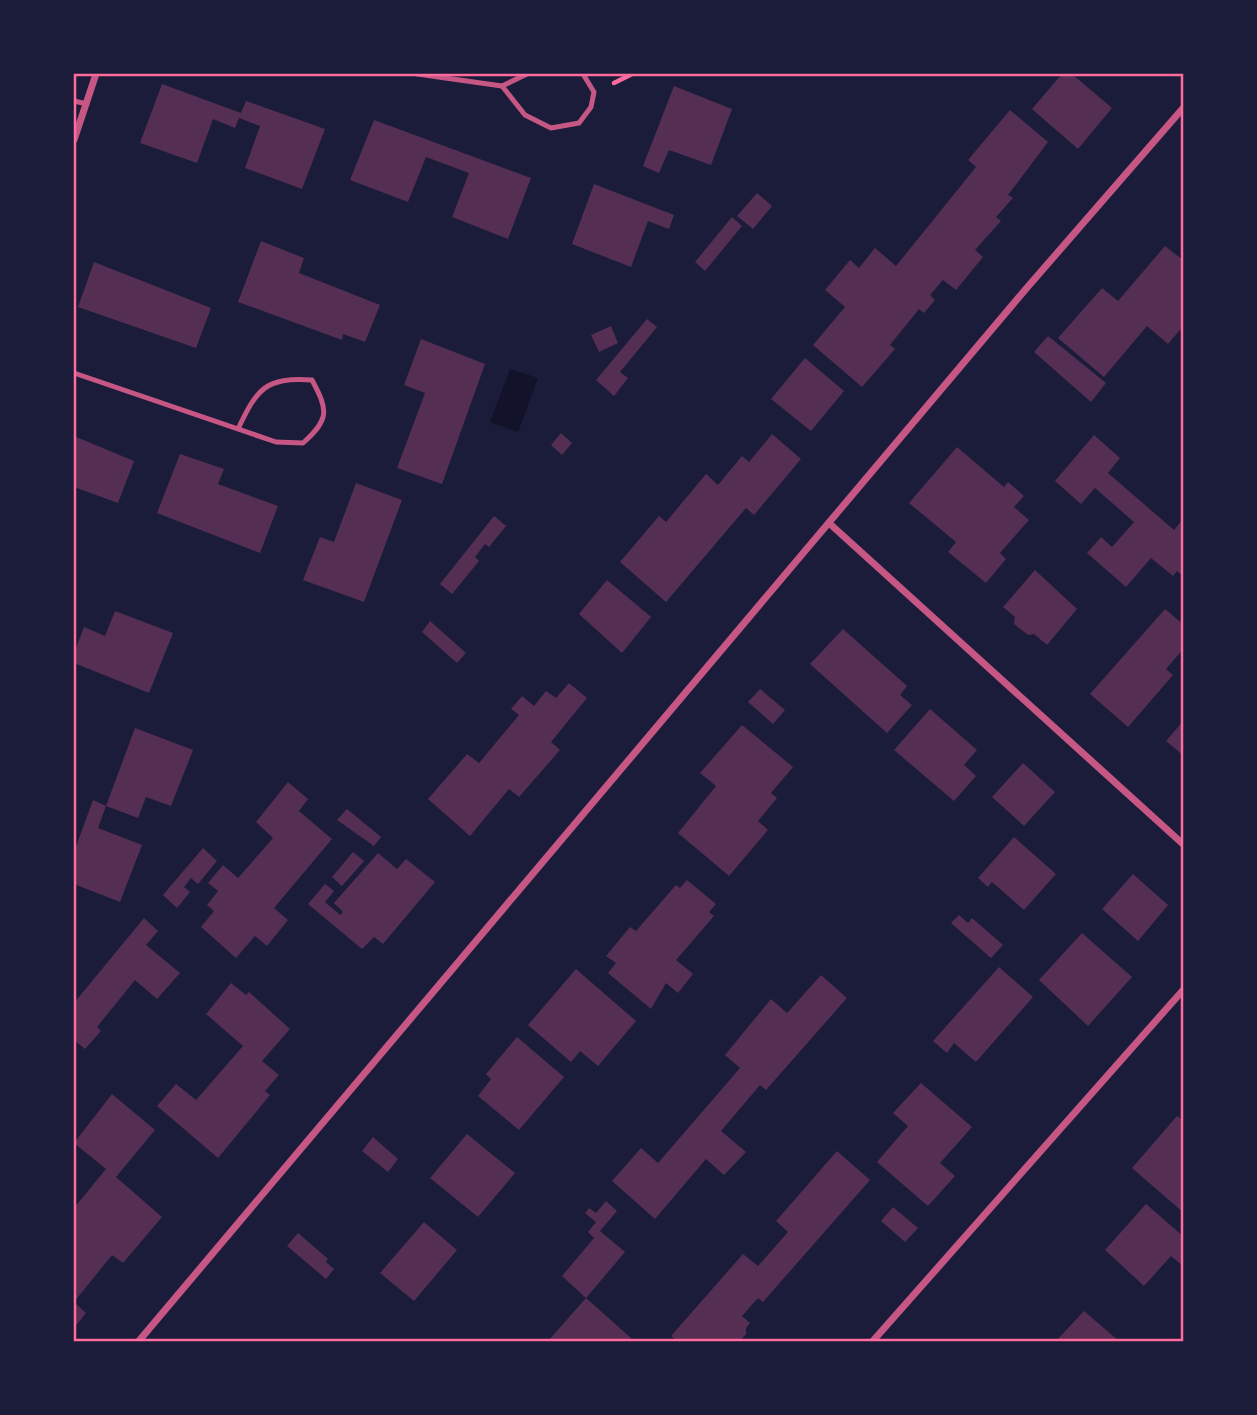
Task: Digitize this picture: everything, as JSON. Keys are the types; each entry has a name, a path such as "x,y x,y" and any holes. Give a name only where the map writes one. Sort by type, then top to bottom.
{"street":[{"path":"74,140 96,74"},
{"path":"138,1342 1184,107"},
{"path":"829,523 1184,845"},
{"path":"872,1342 1184,989"}],"lane":[{"path":"417,74 502,86 527,74"},
{"path":"502,86 525,115 551,128 579,123 591,107 594,92 583,74"},
{"path":"74,101 87,104"},
{"path":"74,373 276,442 303,443 321,427 325,404 312,380 291,378 272,382 253,396 238,429"}],"shaded area":[{"path":"510,369 538,378 518,432 490,422"}],"building":[{"path":"1062,74 1072,74 1112,108 1078,149 1032,109"},
{"path":"162,84 241,113 246,101 325,129 302,189 245,168 260,126 239,118 235,128 213,119 197,163 140,143"},
{"path":"674,86 732,109 711,165 669,150 659,173 643,166"},
{"path":"1010,110 1048,142 1008,195 1013,198 996,217 1001,221 975,250 983,257 956,290 943,280 930,295 935,300 924,313 919,309 890,345 895,349 862,387 813,345 845,307 825,290 850,260 859,268 875,248 896,266 976,167 968,160"},
{"path":"374,120 531,178 508,239 452,217 469,173 426,157 408,202 350,180"},
{"path":"594,184 674,215 669,229 648,221 631,267 572,244"},
{"path":"757,193 772,206 753,229 737,216"},
{"path":"732,217 742,226 705,271 695,262"},
{"path":"261,241 304,258 299,273 380,305 365,342 343,334 342,340 238,302"},
{"path":"1165,246 1184,261 1184,325 1168,344 1147,326 1104,377 1058,338 1102,288 1118,301"},
{"path":"94,262 211,308 196,348 78,307"},
{"path":"647,319 657,327 620,372 628,378 614,396 596,380"},
{"path":"611,326 618,343 599,352 591,335"},
{"path":"1048,336 1106,383 1091,402 1034,352"},
{"path":"421,339 485,364 442,484 397,468 425,393 404,385"},
{"path":"805,358 844,391 811,431 771,399"},
{"path":"561,433 572,443 562,455 551,445"},
{"path":"772,434 801,459 754,515 746,508 666,602 620,562 659,516 666,522 706,474 718,485 742,456 749,462"},
{"path":"1094,435 1120,458 1108,473 1174,530 1184,518 1184,577 1177,571 1173,576 1151,558 1126,587 1087,553 1101,537 1112,547 1134,522 1095,488 1081,504 1055,481"},
{"path":"74,436 134,461 118,503 74,487"},
{"path":"957,447 1004,487 1008,482 1024,496 1014,507 1029,520 1000,553 1006,559 986,583 948,552 956,542 909,503"},
{"path":"180,454 224,469 218,484 278,506 260,553 157,513"},
{"path":"356,483 402,500 364,602 303,580 320,537 334,542"},
{"path":"494,516 506,526 489,547 485,544 475,557 479,561 452,594 440,584"},
{"path":"1035,570 1077,609 1047,645 1034,634 1028,635 1014,624 1015,617 1003,607"},
{"path":"607,580 651,617 622,653 579,614"},
{"path":"1165,609 1184,625 1184,648 1166,669 1173,675 1128,727 1090,694"},
{"path":"115,611 173,633 149,693 74,663 74,653 84,627 105,636"},
{"path":"430,621 466,653 457,663 422,632"},
{"path":"843,629 907,686 900,695 912,705 887,733 810,664"},
{"path":"569,683 587,698 551,742 560,750 519,797 509,789 470,836 428,799 467,754 479,763 519,715 511,709 522,696 534,706 546,691 556,698"},
{"path":"760,689 785,710 773,724 748,702"},
{"path":"930,709 977,750 964,765 976,776 954,801 894,750"},
{"path":"1184,720 1184,756 1166,741"},
{"path":"742,725 793,767 771,793 777,798 758,821 768,830 729,876 678,833 716,786 700,773"},
{"path":"135,728 193,750 171,806 146,797 138,818 106,806"},
{"path":"1023,763 1055,792 1024,826 992,797"},
{"path":"288,782 308,799 299,811 332,839 274,908 288,920 267,946 255,936 236,958 201,927 214,911 207,905 218,891 208,883 223,865 238,878 273,838 256,822"},
{"path":"93,800 106,806 98,828 142,845 120,902 74,884 74,852"},
{"path":"347,809 381,837 374,846 337,820"},
{"path":"1014,837 1056,874 1024,910 992,882 988,887 978,878"},
{"path":"203,848 217,861 198,884 191,878 184,887 190,892 177,908 163,895"},
{"path":"353,852 364,861 342,886 332,877"},
{"path":"378,853 397,869 406,859 435,882 383,944 374,937 362,949 308,904 325,884 334,891 325,902 340,915 343,912 334,903"},
{"path":"1133,874 1168,905 1138,941 1102,909"},
{"path":"687,880 716,904 709,912 714,916 676,960 693,974 678,993 666,983 651,1009 608,973 616,963 606,956 630,927 636,931 676,885 680,888"},
{"path":"959,915 968,923 972,918 1003,945 991,958 951,923"},
{"path":"144,918 158,931 146,945 180,973 157,999 135,980 97,1027 101,1031 85,1049 74,1040 74,1003"},
{"path":"1082,933 1132,977 1088,1026 1039,980"},
{"path":"999,967 1033,997 976,1062 954,1043 947,1053 933,1041"},
{"path":"576,969 636,1021 598,1066 580,1051 571,1062 528,1025"},
{"path":"821,975 847,998 766,1090 760,1085 721,1131 746,1152 724,1175 706,1159 655,1219 612,1181 641,1148 658,1163 740,1068 725,1055 771,999 787,1013"},
{"path":"231,983 246,995 249,992 290,1029 262,1061 279,1075 265,1091 270,1095 218,1158 157,1106 176,1084 196,1100 243,1046 206,1014"},
{"path":"517,1037 564,1077 519,1130 478,1096 491,1079 486,1074"},
{"path":"921,1083 972,1127 940,1163 955,1176 928,1206 877,1162 908,1126 893,1113"},
{"path":"112,1094 155,1130 116,1177 162,1217 123,1263 112,1255 74,1302 74,1208 106,1169 74,1143"},
{"path":"1177,1116 1184,1121 1184,1213 1132,1168"},
{"path":"467,1134 515,1173 478,1217 430,1178"},
{"path":"373,1137 398,1159 388,1172 362,1151"},
{"path":"837,1151 870,1180 763,1302 758,1298 742,1316 750,1323 740,1341 677,1341 671,1336 743,1254 758,1266 788,1232 776,1221"},
{"path":"606,1201 617,1211 600,1231 625,1252 586,1298 562,1276 594,1238 588,1232 596,1222 585,1213 589,1208 596,1213"},
{"path":"1146,1204 1184,1237 1184,1267 1171,1256 1144,1286 1105,1250"},
{"path":"893,1207 918,1228 905,1242 881,1221"},
{"path":"424,1222 457,1250 414,1301 380,1273"},
{"path":"298,1233 328,1259 326,1262 334,1269 326,1279 287,1246"},
{"path":"586,1298 631,1338 628,1341 548,1341"},
{"path":"74,1302 86,1313 74,1328"},
{"path":"1084,1311 1119,1341 1056,1341"}]}
